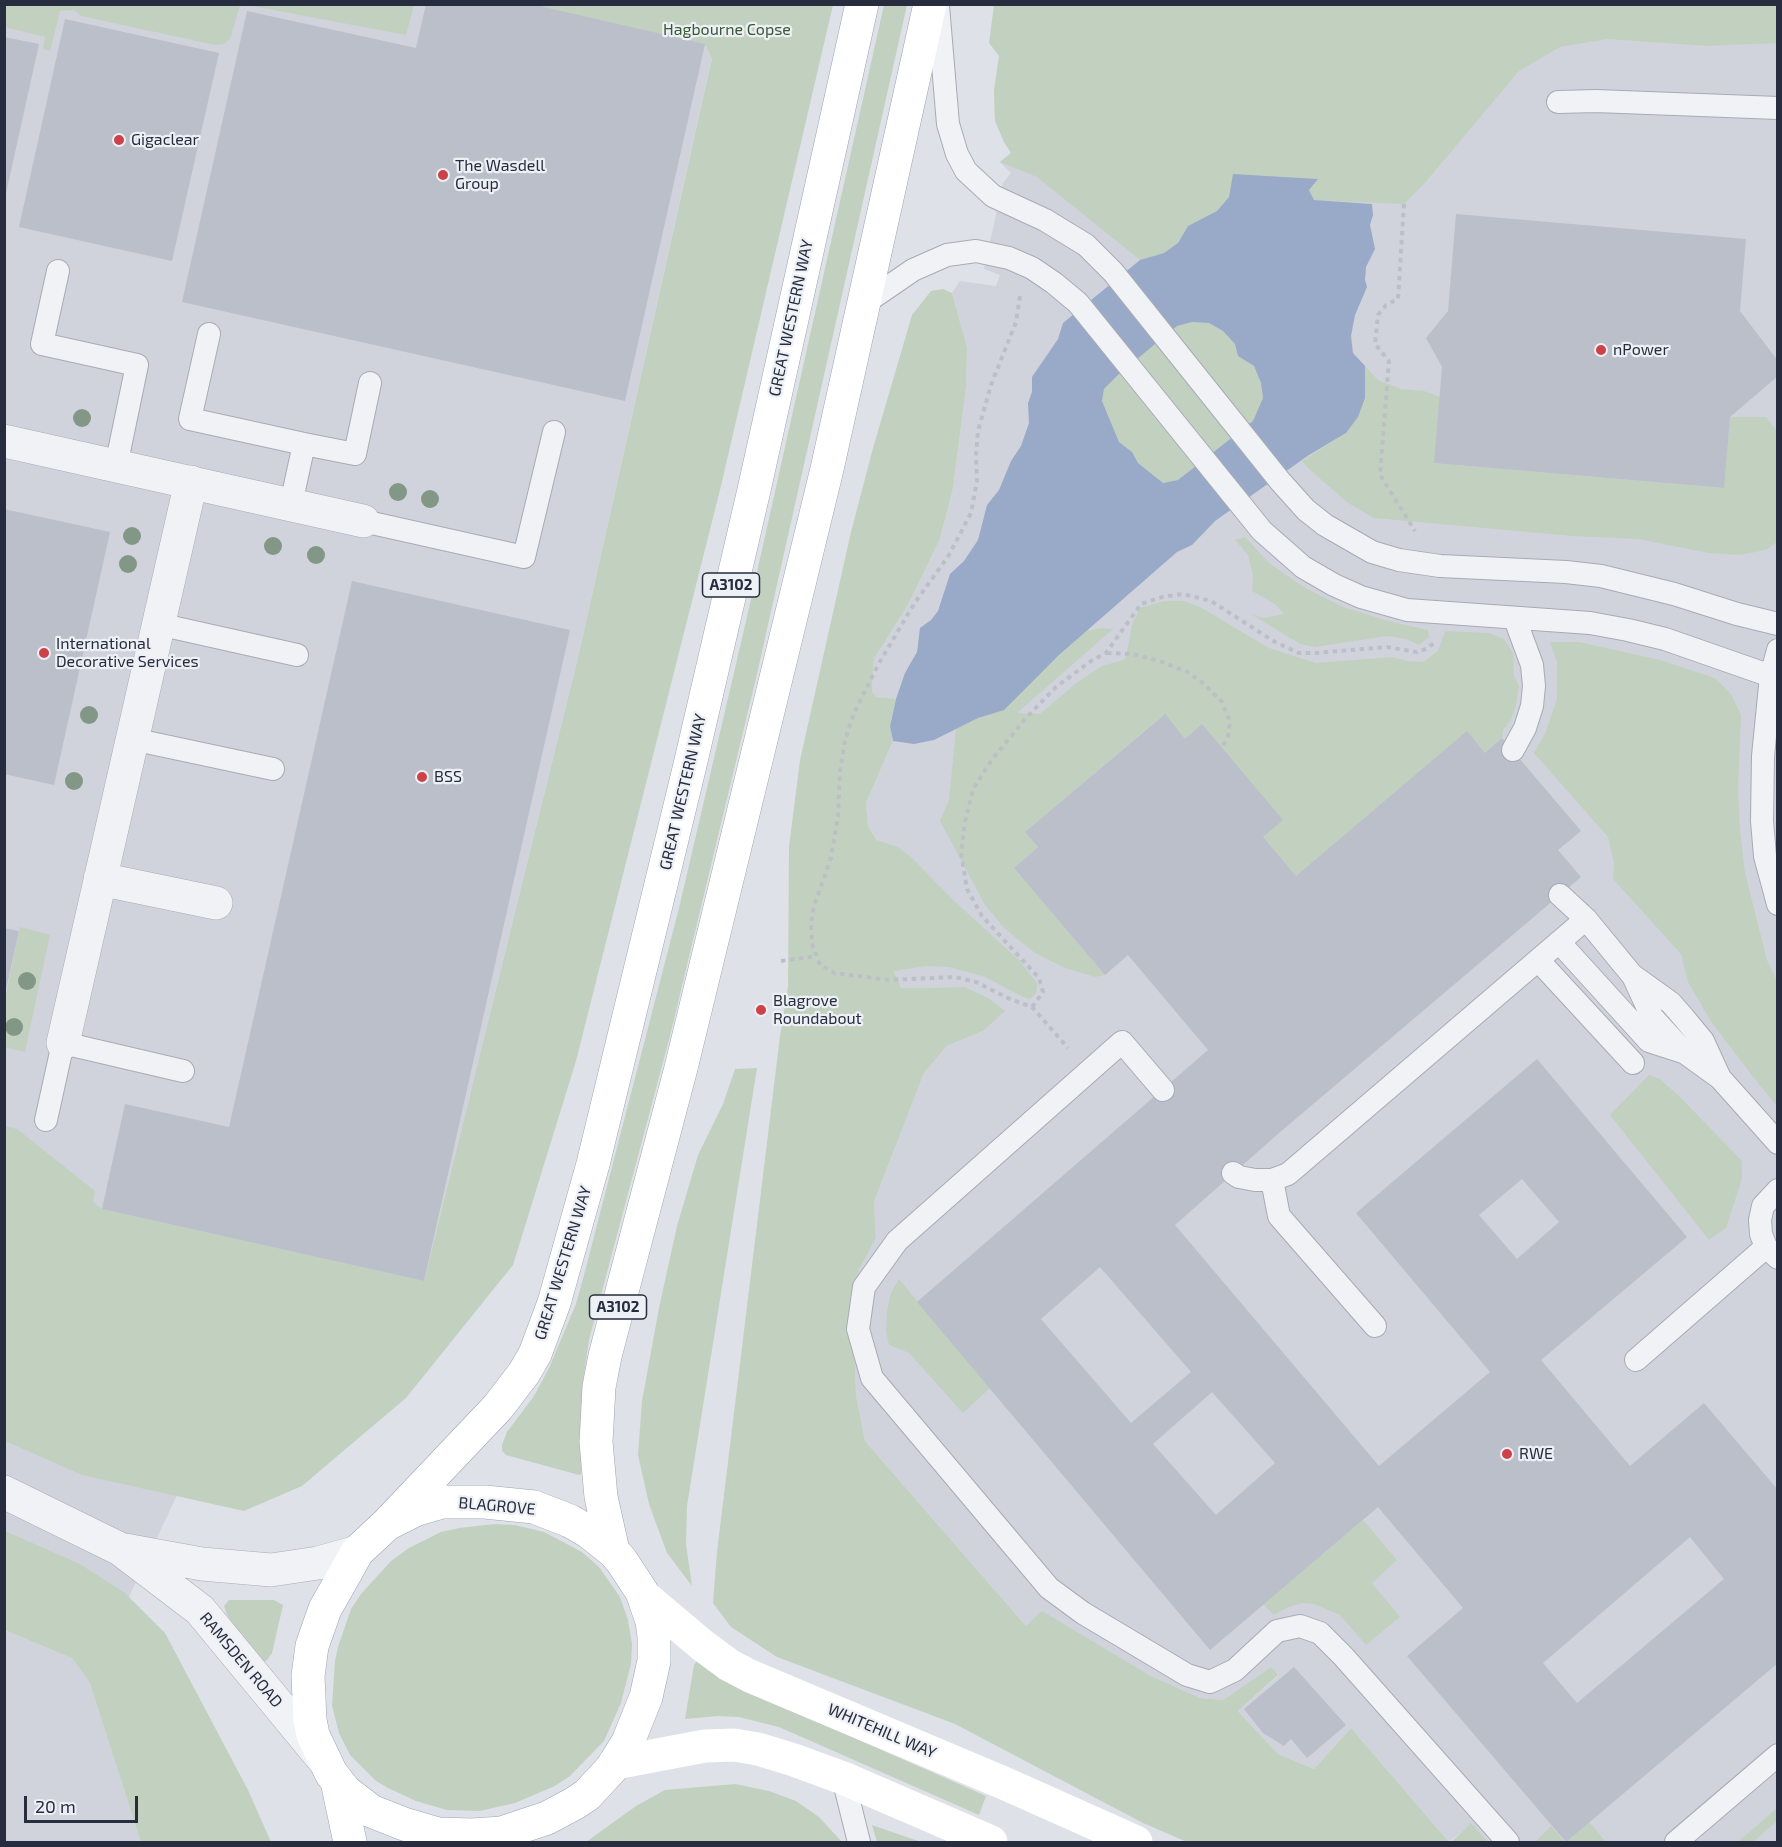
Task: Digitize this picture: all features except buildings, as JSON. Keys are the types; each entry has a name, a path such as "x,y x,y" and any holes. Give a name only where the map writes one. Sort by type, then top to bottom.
{"main road":[{"name":"GREAT WESTERN WAY","path":"387,1524 505,1398 524,1373 535,1354 554,1303 593,1164 690,765 862,4"},
{"name":"A3102","path":"613,1551 601,1497 596,1442 599,1387 605,1356 687,1045 827,469 930,4"},
{"name":"BLAGROVE","path":"442,1502 513,1504 534,1507 562,1517 589,1532 613,1551 632,1576 644,1596 654,1636 651,1675 634,1729 615,1763 587,1795 547,1818 518,1828 486,1835 455,1835 423,1831 379,1815 357,1802 330,1770 313,1735 310,1720 308,1676 310,1660 318,1628 326,1609 357,1552 387,1524 415,1510 442,1502"},
{"name":"WHITEHILL WAY","path":"644,1596 702,1645 729,1665 750,1676 1006,1784 1136,1842"},
{"path":"615,1763 683,1750 734,1745 758,1749 843,1778 991,1842"},
{"name":"A3102","path":"330,1770 350,1842"},
{"name":"A3102","path":"544,1842 587,1795"}],"street":[{"path":"4,441 363,521"},
{"path":"63,1043 190,482"},
{"path":"100,879 216,903"},
{"name":"RAMSDEN ROAD","path":"4,1492 120,1550 200,1610 330,1770"},
{"name":"RAMSDEN ROAD","path":"120,1550 202,1564 272,1570 318,1563 357,1552"}],"lane":[{"path":"937,4 948,124 957,154 966,171 993,196 1046,220 1086,245 1113,272 1280,481 1306,510 1325,525 1372,552 1399,560 1440,566 1566,572 1601,576 1778,624"},
{"path":"1558,102 1596,101 1778,108"},
{"path":"862,305 913,270 947,255 967,251 988,252 1032,268 1078,303 1262,531 1303,567 1334,585 1361,597 1407,610 1590,623 1628,630 1665,639 1772,676"},
{"path":"58,271 42,344 137,365 116,466"},
{"path":"209,334 190,419 355,454 370,383"},
{"path":"363,521 524,556 555,432"},
{"path":"291,504 304,444"},
{"path":"1513,750 1525,728 1532,706 1534,686 1532,665 1515,619"},
{"path":"158,624 297,655"},
{"path":"1778,650 1772,676 1763,756 1762,821 1766,856 1778,904"},
{"path":"132,739 273,769"},
{"path":"1560,895 1573,931 1649,1041 1684,1052"},
{"path":"1233,1173 1239,1177 1255,1180 1272,1180 1288,1174 1573,931"},
{"path":"1573,931 1671,1003 1703,1041 1720,1078"},
{"path":"1538,960 1633,1063"},
{"path":"1632,975 1652,1017 1684,1052 1720,1078 1778,1143"},
{"path":"1163,1090 1122,1042 897,1241 864,1287 858,1329 872,1378 1048,1588 1083,1613 1187,1675 1210,1682 1235,1670 1277,1631 1300,1626 1320,1633 1508,1842"},
{"path":"46,1120 63,1043 183,1071"},
{"path":"1272,1180 1279,1216 1375,1326"},
{"path":"1636,1360 1772,1252 1761,1234 1760,1220 1763,1206 1778,1190"},
{"path":"1676,1842 1778,1755"},
{"path":"843,1778 859,1842"}],"path":[{"path":"1404,204 1398,299 1386,305 1378,315 1375,330 1375,344 1389,361 1380,475 1421,539 1442,542 1440,566"},
{"path":"1032,268 1021,289 1016,322 992,385 978,431 976,495 971,513 949,555 914,604 878,665 854,713 845,740 840,771 838,816 831,858 814,906 811,924 812,944 820,965 835,973 889,980 955,976 976,982 1032,1007 1088,1072"},
{"path":"1032,1007 1043,992 1039,978 982,916 967,889 961,853 973,789 991,761 1026,718 1056,687 1091,661 1106,653 1141,604 1162,597 1184,594 1211,601 1275,642 1299,653 1386,646 1417,652 1436,642 1439,613"},
{"path":"1106,653 1133,654 1152,660 1188,672 1204,684 1222,702 1230,722 1228,736 1222,748"},
{"path":"781,961 816,956"}],"shaded area":[{"path":"140,4 580,4 704,33 712,57 580,649 424,1281 206,1434 89,1681 141,1842 5,1842 5,9"},
{"path":"1777,5 1777,1842 1488,1842 1471,1824 1449,1842 1351,1728 1314,1769 1278,1754 1238,1711 1278,1676 1271,1667 1223,1700 1200,1698 1026,1626 865,1441 856,1395 854,1344 859,1270 876,1238 874,1202 924,1073 947,1046 983,1031 965,987 901,988 894,971 901,874 868,826 866,803 893,741 896,700 876,697 872,691 874,659 909,603 940,539 953,488 966,388 967,347 952,293 960,281 996,286 1000,275 984,269 1003,183 1011,173 1000,162 1011,153 995,121 994,90"}],"green space":[{"path":"5,4 240,5 230,39 224,44 215,45 81,16 74,10 60,11 50,51 43,49 45,37 5,27"},
{"path":"247,5 414,5 406,35"},
{"name":"Hagbourne Copse","path":"531,5 833,5 720,490 576,1061 513,1265 406,1398 302,1486 244,1511 82,1475 5,1441 5,1126 17,1129 95,1191 93,1202 102,1209 424,1281 580,649 712,58 705,44"},
{"path":"884,5 907,5 757,674 670,1036 589,1340 582,1389 581,1474 579,1475 506,1455 502,1451 502,1445 507,1432 534,1396 549,1368 576,1304 584,1275 679,908"},
{"path":"994,5 1778,5 1777,43 1708,46 1607,39 1560,47 1519,71 1423,185 1404,204 1314,200 1309,190 1317,179 1229,197 1217,211 1188,226 1178,243 1164,253 1140,260 1037,177 1000,162 1011,153 995,121 994,90 999,56 989,43"},
{"path":"943,289 952,293 967,347 966,388 953,488 940,539 909,603 874,659 872,691 876,697 896,699 890,725 893,741 866,803 868,826 877,840 898,847 912,858 953,900 1019,960 1037,983 1036,993 1030,999 985,977 949,967 925,966 894,971 901,988 965,987 988,998 1005,1011 983,1031 947,1046 924,1073 874,1202 876,1238 859,1270 854,1344 856,1395 865,1441 1026,1626 1042,1611 1149,1675 1200,1698 1223,1700 1271,1667 1278,1675 1238,1711 1278,1754 1314,1769 1351,1728 1449,1842 1187,1842 1143,1823 955,1724 777,1657 731,1627 713,1603 717,1552 780,1036 788,987 789,847 800,760 851,532 912,315 931,291"},
{"path":"1192,322 1209,323 1223,331 1235,344 1238,356 1254,366 1261,383 1263,398 1253,421 1178,480 1163,483 1138,463 1132,452 1119,442 1102,401 1104,389 1177,326"},
{"path":"1365,366 1378,380 1401,389 1424,391 1440,397 1435,463 1723,488 1730,417 1766,417 1777,431 1777,542 1766,550 1740,555 1709,553 1638,539 1572,536 1374,518 1348,503 1302,461 1346,433 1365,398"},
{"path":"1245,537 1269,563 1305,588 1343,607 1428,630 1429,637 1419,645 1406,639 1387,636 1315,647 1300,644 1251,614 1263,618 1284,614 1275,604 1252,591 1253,575 1248,555 1235,540"},
{"path":"1164,601 1184,601 1200,607 1269,648 1316,663 1392,657 1423,662 1438,651 1445,631 1489,633 1504,639 1513,653 1514,676 1519,686 1516,705 1511,720 1503,730 1502,738 1485,753 1467,732 1296,876 1263,837 1282,820 1185,739 1162,716 1025,832 1038,847 1014,868 1105,975 1095,977 1065,968 1035,953 1004,928 985,905 940,821 949,800 956,729 1004,709 1086,631 1102,628 1113,629 1017,713 1040,714 1075,684 1102,666 1123,660 1126,657 1132,625 1140,608"},
{"path":"1550,642 1579,642 1660,660 1715,678 1731,694 1741,715 1738,790 1745,873 1767,960 1777,981 1777,1106 1712,1023 1688,982 1681,954 1613,879 1614,863 1608,837 1534,753 1545,734 1557,699 1557,662"},
{"path":"20,927 50,935 25,1052 4,1047 5,999"},
{"path":"757,1068 687,1506 686,1544 692,1586 667,1553 649,1504 638,1455 642,1401 677,1226 698,1155 723,1104 735,1069"},
{"path":"1649,1075 1660,1079 1680,1097 1742,1161 1742,1179 1726,1228 1709,1240 1610,1115"},
{"path":"899,1279 990,1388 963,1413 909,1353 889,1345 886,1331 887,1311 891,1293"},
{"path":"1363,1520 1397,1560 1372,1583 1400,1617 1366,1645 1340,1615 1314,1604 1302,1603 1274,1615 1263,1604"},
{"path":"495,1524 515,1525 544,1532 582,1552 599,1567 620,1597 628,1620 632,1644 631,1664 621,1703 604,1741 570,1776 555,1786 515,1803 480,1811 447,1810 416,1801 388,1788 376,1781 350,1755 339,1733 332,1706 335,1661 351,1609 361,1594 391,1561 409,1548 441,1532"},
{"path":"5,1531 80,1564 125,1593 165,1633 248,1790 271,1842 141,1842 89,1681 72,1658 5,1630"},
{"path":"229,1600 274,1600 283,1605 272,1653 264,1662 251,1651 227,1615 224,1606"},
{"path":"701,1661 818,1722 986,1796 979,1815 779,1727 739,1717 685,1719 694,1665"},
{"path":"735,1784 769,1791 796,1801 819,1817 842,1842 586,1842 636,1806 665,1790"},
{"path":"1777,1808 1777,1821 1753,1842 1738,1842"},
{"path":"1589,1822 1606,1842 1566,1842"},
{"path":"1471,1823 1488,1842 1451,1842"},
{"path":"872,1825 921,1842 877,1842"},
{"path":"1551,1826 1565,1842 1535,1842"}],"water":[{"path":"1233,174 1318,179 1309,190 1314,200 1372,204 1373,215 1370,225 1375,249 1366,267 1367,287 1355,315 1351,336 1353,353 1365,366 1365,398 1358,417 1346,433 1309,455 1215,521 1192,545 1177,552 1059,655 1004,710 978,718 934,740 914,744 893,741 890,726 896,699 905,673 917,652 920,628 938,611 950,574 964,561 978,540 987,505 999,490 1011,461 1021,446 1029,423 1028,403 1032,392 1032,377 1058,339 1063,323 1140,260 1164,253 1178,243 1188,226 1217,211 1229,197","holes":["1192,322 1209,323 1223,331 1235,344 1238,356 1254,366 1261,383 1263,398 1253,421 1178,480 1163,483 1138,463 1132,452 1119,442 1102,401 1104,389 1177,326"]}],"place":[{"name":"Gigaclear","path":"119,140"},
{"name":"The Wasdell Group","path":"443,175"},
{"name":"nPower","path":"1601,350"},
{"name":"International Decorative Services","path":"44,653"},
{"name":"BSS","path":"422,777"},
{"name":"Blagrove Roundabout","path":"761,1010"},
{"name":"RWE","path":"1507,1454"}]}
